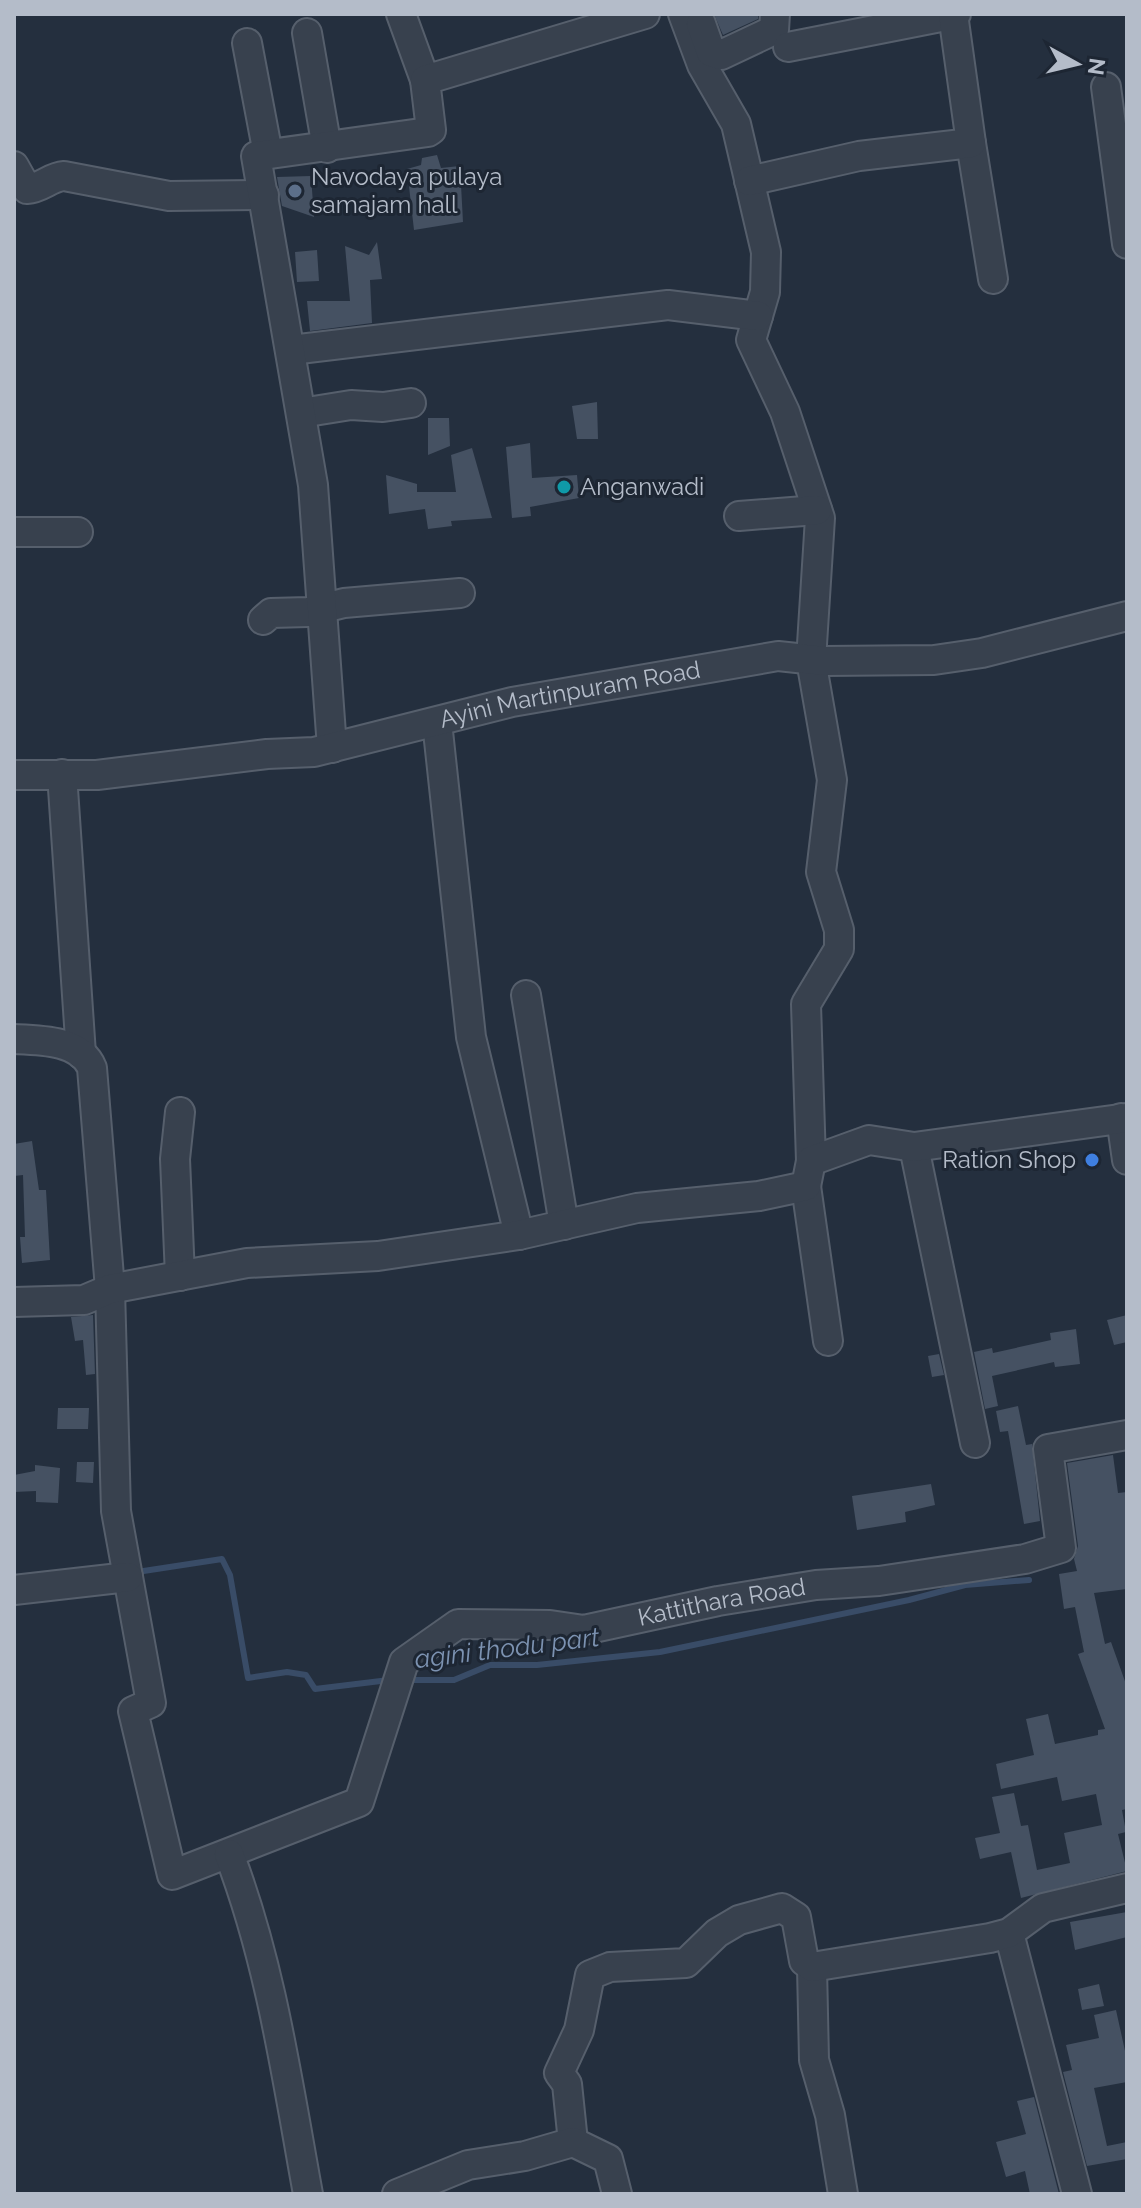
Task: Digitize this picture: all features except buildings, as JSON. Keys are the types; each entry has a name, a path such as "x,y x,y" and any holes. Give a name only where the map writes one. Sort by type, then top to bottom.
{"street":[{"path":"332,748 319,538 291,350 256,156 430,131 425,80 401,14"},
{"path":"425,80 566,25 645,14"},
{"path":"683,14 702,65 736,124 766,252 765,292 751,340 785,412 820,518 811,660 832,780 821,872 839,930 839,949 806,1004 809,1174 828,1341"},
{"path":"698,14 711,52 721,55 774,30 775,14"},
{"path":"788,47 954,14 993,279"},
{"path":"307,33 327,148"},
{"path":"247,43 268,154"},
{"path":"1106,87 1127,244"},
{"path":"749,181 859,156 971,143"},
{"path":"14,166 27,189 37,189 53,177 64,176 169,196 264,195"},
{"path":"291,350 668,305 758,316"},
{"path":"301,413 351,405 383,407 411,403"},
{"path":"739,516 817,510"},
{"path":"14,532 78,532"},
{"path":"263,620 271,613 308,612 323,607 460,593"},
{"name":"Ayini Martinpuram Road","path":"14,775 97,775 332,748 512,702 778,656 811,660 934,660 982,653 1127,616"},
{"path":"437,722 471,1037 519,1235"},
{"path":"62,774 81,1054"},
{"path":"526,995 564,1225"},
{"path":"14,1039 52,1041 81,1054 89,1061 94,1078 110,1289 116,1511 151,1703 133,1711 172,1875 229,1854 247,1904 279,2028 308,2194"},
{"path":"180,1112 175,1159 180,1276"},
{"path":"14,1302 84,1300 110,1289 247,1263 378,1256 519,1235 637,1208 759,1196 809,1174 869,1140 914,1147 1124,1118 1127,1160"},
{"path":"914,1147 975,1443"},
{"name":"Kattithara Road","path":"229,1854 359,1802 404,1662 458,1624 550,1625 584,1630 816,1585 879,1581 1037,1556 1061,1548 1048,1449 1127,1435"},
{"path":"14,1590 128,1577"},
{"path":"573,2142 567,2084 559,2073 579,2030 590,1975 610,1967 686,1963 717,1933 739,1920 782,1908 796,1917 804,1961 812,1967 1009,1933 1043,1908 1127,1888"},
{"path":"1009,1933 1077,2194"},
{"path":"812,1967 814,2060 830,2115 843,2194"},
{"path":"397,2194 468,2165 573,2142 608,2159 620,2192"}],"waterway":[{"name":"agini thodu part","path":"137,1572 222,1559 230,1575 248,1678 287,1672 306,1675 315,1689 389,1680"},
{"name":"agini thodu part","path":"409,1680 454,1680 490,1665 537,1665 660,1652 909,1600 965,1585 1029,1580"}],"place":[{"name":"Navodaya pulaya samajam hall","path":"295,191"},
{"name":"Anganwadi","path":"564,487"},
{"name":"Ration Shop","path":"1092,1160"}]}
